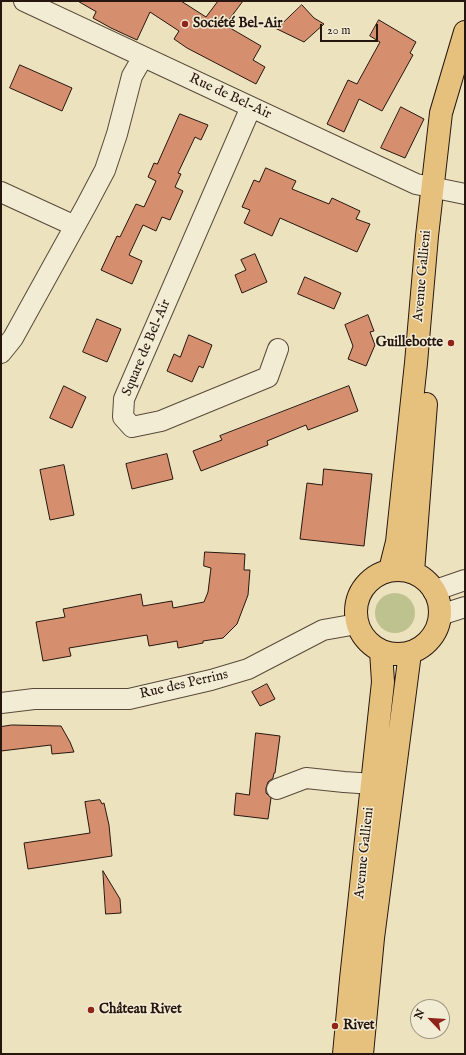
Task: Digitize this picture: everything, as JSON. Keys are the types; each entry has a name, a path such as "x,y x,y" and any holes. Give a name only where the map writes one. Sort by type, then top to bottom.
{"main road":[{"name":"Avenue Gallieni","path":"413,572 438,188 441,113 465,32"},
{"name":"Avenue Gallieni","path":"390,570 397,542 416,363 427,236 448,148 454,115 465,76"},
{"path":"390,570 413,572 419,574 431,584 439,602 440,615 437,628 430,640 419,649 410,653 381,651 370,645 362,635 357,624 355,610 358,596 366,584 376,575 390,570"},
{"name":"Avenue Gallieni","path":"362,1054 370,982 383,784 383,682 381,651"},
{"name":"Avenue Gallieni","path":"344,1054 351,979 383,784 410,653"}],"street":[{"name":"Rue de Bel-Air","path":"24,1 416,184 465,194"},
{"path":"1,352 13,338 76,226 105,170 117,134 132,76 143,57"},
{"name":"Square de Bel-Air","path":"251,107 124,399 123,418 132,427 161,421 268,377 278,349"},
{"path":"1,192 76,226"},
{"path":"434,591 465,580"},
{"path":"440,615 465,607"},
{"name":"Rue des Perrins","path":"1,703 34,699 128,698 211,680 248,669 323,630 357,624"},
{"path":"277,789 306,778 383,784"}],"green space":[{"path":"399,593 406,596 412,602 415,613 414,621 406,630 399,633 391,633 384,630 376,621 375,609 378,602 387,594"}],"building":[{"path":"78,1 181,1 206,17 218,1 243,1 225,25 261,46 253,60 265,67 256,84 187,48 174,39 179,31 150,12 137,40 93,18 96,12"},
{"path":"302,5 314,18 324,24 304,42 277,29"},
{"path":"379,20 416,42 410,53 413,55 382,111 359,99 344,132 327,124 348,80 357,84 380,42 370,36"},
{"path":"20,65 72,88 62,111 10,88"},
{"path":"401,107 424,119 405,158 381,148"},
{"path":"180,114 208,125 201,140 195,137 178,173 181,174 175,187 183,191 170,220 162,217 156,231 143,225 129,255 142,261 132,284 101,270 117,236 120,237 136,204 144,207 156,181 148,177 154,163 157,164"},
{"path":"266,168 296,181 292,189 329,204 332,198 360,211 356,219 370,224 357,252 280,218 272,236 244,223 250,210 242,207 254,180 259,182"},
{"path":"255,254 267,282 242,293 235,275 246,270 241,260"},
{"path":"305,277 341,293 334,309 298,294"},
{"path":"368,315 374,331 370,332 375,345 366,366 348,359 353,346 345,325"},
{"path":"97,319 121,329 107,362 83,352"},
{"path":"189,335 212,345 203,368 199,366 192,382 167,371 174,354 180,357"},
{"path":"64,386 86,397 72,428 50,418"},
{"path":"349,386 358,411 308,430 306,425 267,441 268,445 201,471 193,451 222,440 220,436"},
{"path":"167,454 173,479 132,489 126,464"},
{"path":"64,465 74,515 50,520 40,470"},
{"path":"324,469 372,474 364,546 300,539 307,483 322,485"},
{"path":"205,552 245,554 244,570 250,570 248,595 237,624 223,638 203,641 203,643 178,648 177,641 149,646 147,635 69,648 71,656 43,661 36,622 65,617 63,609 141,594 143,606 172,601 173,608 204,602 208,592 211,568 204,566"},
{"path":"267,684 275,699 260,706 252,692"},
{"path":"12,725 61,726 74,752 52,754 51,745 1,751 1,727"},
{"path":"256,733 280,736 275,773 273,778 268,782 266,788 266,793 271,798 268,819 234,815 236,793 249,795"},
{"path":"100,800 102,804 104,803 109,825 112,856 28,869 24,843 90,833 85,802"},
{"path":"103,871 120,899 121,913 106,914"}],"place":[{"name":"Société Bel-Air","path":"185,24"},
{"name":"Guillebotte","path":"451,343"},
{"name":"Château Rivet","path":"91,1010"},
{"name":"Rivet","path":"335,1026"}]}
